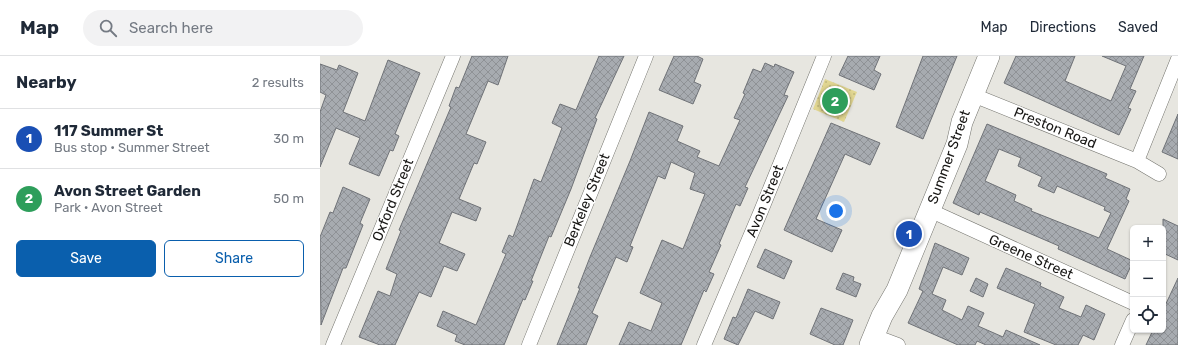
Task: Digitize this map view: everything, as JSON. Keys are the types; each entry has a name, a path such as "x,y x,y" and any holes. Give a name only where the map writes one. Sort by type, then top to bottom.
{"main road":[{"name":"Summer Street","path":"872,340 882,316 895,294 930,210 957,144 962,122 989,56"}],"street":[{"name":"Oxford Street","path":"333,345 453,56"},
{"name":"Berkeley Street","path":"529,345 646,56"},
{"name":"Avon Street","path":"704,345 824,56"},
{"path":"1137,161 1178,59"},
{"name":"Preston Road","path":"973,95 1137,161 1160,174"},
{"name":"Greene Street","path":"930,210 1130,302"},
{"path":"1122,345 1130,327"},
{"path":"872,340 898,345"}],"shaded area":[{"path":"825,79 857,92 844,122 813,109"}],"building":[{"path":"472,56 508,56 498,85 488,81 466,134 486,142 477,164 474,163 459,199 481,208 476,221 452,212 439,243 465,254 457,271 444,266 431,297 419,292 395,345 380,345 359,337 378,291 390,296 397,274 386,269 401,231 399,230 451,107 449,106 456,87 459,88"},
{"path":"599,56 624,56 595,118 597,119 571,189 551,237 549,236 531,281 533,281 525,300 523,299 504,345 465,345 455,341 457,335 437,326 443,311 476,325 506,254 502,252 509,235 513,237 534,179 541,182 562,128 552,123 560,104 576,110"},
{"path":"674,56 697,56 703,59 694,82 701,85 693,104 659,90"},
{"path":"848,56 880,56 874,70 881,74 874,90 839,75"},
{"path":"923,56 957,56 923,139 896,127"},
{"path":"1016,56 1075,56 1065,81 1111,101 1126,66 1102,56 1144,56 1130,89 1136,91 1128,108 1131,109 1119,135 1004,83"},
{"path":"388,60 420,73 395,134 399,136 393,151 390,150 379,176 349,164 360,138 336,128 320,167 320,112 326,95 320,92 320,64 337,70 339,65 358,73 343,112 365,121"},
{"path":"765,63 774,67 775,64 794,72 784,95 788,96 745,187 748,188 740,206 736,204 709,272 714,274 706,292 704,290 681,345 619,345 629,322 651,331 662,303 640,293 662,240 683,249 705,194 690,189 695,173 671,162 665,179 658,176 630,246 633,247 627,262 616,257 592,313 598,316 586,345 557,345 580,288 578,288 590,257 649,112 683,126 677,141 700,151 697,157 719,166 740,120 734,118 745,94 743,93 753,69 761,72"},
{"path":"1178,114 1178,159 1162,152"},
{"path":"831,123 880,143 870,165 845,154 816,219 842,230 832,252 784,230"},
{"path":"987,124 1107,174 1105,178 1130,189 1126,199 1129,201 1107,249 1130,260 1130,268 1125,279 1058,249 1059,246 980,212 979,215 953,203","holes":["999,149 1021,158 1018,166 1042,177 1038,186 1054,193 1057,186 1105,207 1104,210 1111,213 1099,238 1031,211 1032,209 1014,201 1016,195 985,181"]},
{"path":"343,187 370,199 360,223 363,225 346,268 343,268 321,325 320,237 330,212 333,213"},
{"path":"1163,219 1178,226 1178,260 1166,254 1166,225 1163,225"},
{"path":"935,243 969,258 962,275 943,267 932,294 946,300 942,310 962,320 968,306 984,313 978,326 1003,337 1006,330 1040,345 986,345 977,341 975,345 958,345 908,323 923,291 919,289"},
{"path":"765,249 792,261 784,279 757,267"},
{"path":"1006,268 1041,283 1040,286 1064,297 1059,308 1081,317 1086,305 1105,314 1094,340 1083,335 1078,345 1056,345 1024,332 1035,304 997,288"},
{"path":"843,273 854,277 853,281 861,284 856,297 836,289"},
{"path":"976,278 988,284 983,297 970,291"},
{"path":"1178,278 1178,345 1146,345 1152,333 1166,333 1166,304"},
{"path":"748,289 780,302 773,319 755,311 738,345 724,339 733,317 736,318"},
{"path":"821,308 853,320 843,345 835,345 810,334"}],"place":[{"name":"Avon Street Garden","path":"835,101"},
{"name":"117 Summer St","path":"909,234"}]}
